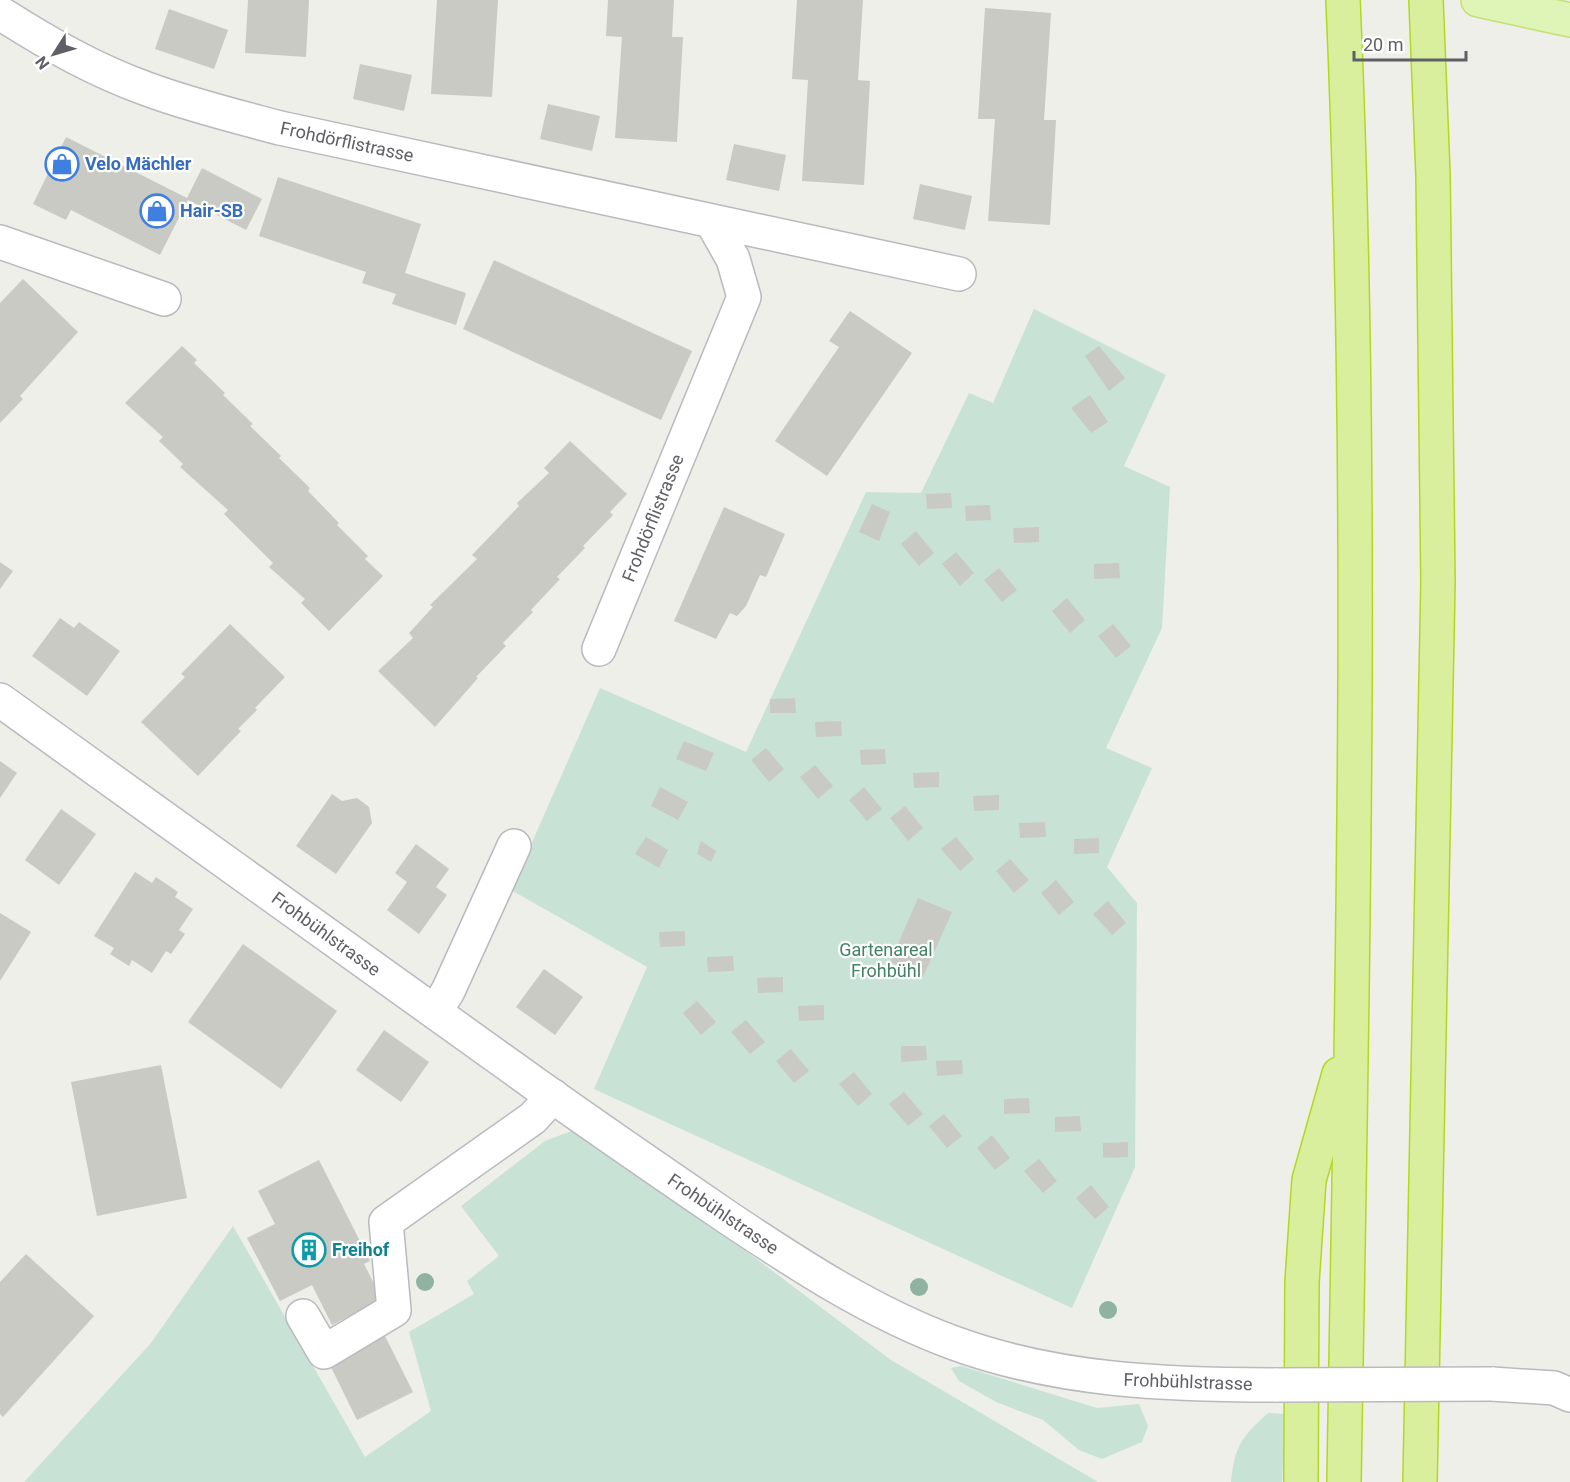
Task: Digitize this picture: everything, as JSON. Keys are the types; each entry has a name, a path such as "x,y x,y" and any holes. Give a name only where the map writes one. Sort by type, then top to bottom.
{"highway":[{"path":"1343,0 1356,380 1356,683 1344,1482"},
{"path":"1420,1482 1438,582 1436,300 1426,0"},
{"path":"1301,1482 1302,1282 1309,1180 1351,1029"}],"main road":[{"path":"1478,0 1570,20"}],"street":[{"name":"Frohdörflistrasse","path":"0,13 90,66 146,89 208,109 280,128 959,274"},
{"name":"Frohdörflistrasse","path":"599,650 744,297 733,259 712,222"},
{"path":"0,242 164,299"},
{"name":"Frohbühlstrasse","path":"0,700 406,992 677,1183 840,1290 899,1321 943,1339 1007,1360 1099,1378 1218,1385 1492,1384 1554,1388 1570,1395"},
{"path":"435,1012 448,991 514,846"},
{"path":"303,1316 324,1352 394,1310 386,1222 533,1118 553,1096"}],"green space":[{"name":"Gartenareal Frohbühl","path":"1034,309 1166,375 1124,466 1170,487 1162,628 1106,748 1152,768 1107,867 1137,903 1135,1167 1072,1308 594,1089 647,967 511,890 600,688 746,752 866,492 921,493 969,393 993,403"},
{"path":"574,1130 706,1221 891,1360 1098,1482 24,1482 151,1343 233,1226 365,1457 431,1411 409,1332 474,1294 467,1281 499,1256 461,1206 545,1141"},
{"path":"961,1366 1097,1408 1139,1404 1148,1426 1142,1442 1102,1459 1079,1450 1043,1420 996,1402 959,1381 951,1368"},
{"path":"1268,1413 1286,1414 1282,1482 1231,1482 1234,1460 1241,1443"}],"building":[{"path":"248,0 309,0 306,57 245,53"},
{"path":"437,0 498,0 492,97 431,94"},
{"path":"608,0 674,0 672,37 683,37 677,142 615,138 622,37 606,36"},
{"path":"797,0 863,0 858,80 870,81 864,185 802,181 808,80 792,79"},
{"path":"985,8 1051,13 1044,120 1056,120 1050,225 988,221 995,119 978,119"},
{"path":"169,9 228,30 214,69 155,49"},
{"path":"360,64 412,75 404,111 353,99"},
{"path":"548,104 600,116 592,151 540,139"},
{"path":"66,137 187,198 202,168 262,199 246,230 188,200 160,255 71,210 66,220 33,204"},
{"path":"734,144 786,155 779,191 726,180"},
{"path":"278,177 421,224 405,273 466,293 456,325 392,304 396,294 362,283 366,272 259,236"},
{"path":"920,184 972,196 965,230 913,219"},
{"path":"494,260 692,351 661,420 463,329"},
{"path":"23,279 78,332 20,396 23,399 0,423 0,303"},
{"path":"850,311 912,353 827,476 775,441 839,347 829,341"},
{"path":"182,346 197,360 194,363 225,393 223,395 253,424 250,426 310,488 308,491 368,556 365,559 383,576 329,631 301,603 305,599 269,567 273,563 224,514 228,510 180,467 183,464 159,441 163,437 125,403"},
{"path":"1099,346 1125,378 1109,391 1085,356"},
{"path":"1090,395 1108,422 1091,433 1071,408"},
{"path":"570,441 627,494 610,512 613,515 557,577 560,579 531,610 533,612 503,643 506,646 476,677 478,678 435,727 378,671 413,638 409,633 433,607 430,605 477,559 472,555 519,506 517,503 549,473 544,468"},
{"path":"951,493 952,508 927,509 926,494"},
{"path":"872,504 890,512 879,541 859,532"},
{"path":"990,505 991,520 966,521 965,506"},
{"path":"724,507 785,534 766,577 760,575 746,606 737,616 730,613 716,639 674,621"},
{"path":"1039,527 1039,542 1014,543 1013,528"},
{"path":"916,531 934,553 919,566 901,544"},
{"path":"956,552 974,573 960,586 942,564"},
{"path":"0,562 13,571 0,589"},
{"path":"1119,563 1120,578 1094,579 1094,564"},
{"path":"999,568 1017,590 1002,602 984,580"},
{"path":"1067,598 1085,620 1070,633 1052,611"},
{"path":"60,618 74,628 79,622 120,651 87,696 32,656"},
{"path":"230,624 285,677 255,708 257,710 238,729 241,731 198,776 141,722 185,677 181,674"},
{"path":"1113,624 1131,646 1116,658 1098,636"},
{"path":"795,698 796,713 770,713 770,699"},
{"path":"841,721 842,736 816,737 815,722"},
{"path":"684,741 714,753 706,771 676,759"},
{"path":"766,748 784,769 769,782 751,760"},
{"path":"885,749 886,764 861,765 860,750"},
{"path":"0,761 17,773 0,798"},
{"path":"815,765 833,786 818,799 800,777"},
{"path":"939,772 939,787 914,788 913,773"},
{"path":"660,787 688,802 678,820 651,806"},
{"path":"864,787 882,809 867,821 849,800"},
{"path":"332,794 342,801 357,798 369,807 372,823 336,874 296,846"},
{"path":"999,795 999,810 974,811 973,796"},
{"path":"905,806 923,828 908,841 890,818"},
{"path":"61,809 96,834 59,885 25,860"},
{"path":"1045,822 1046,837 1020,838 1019,823"},
{"path":"646,837 668,850 659,868 635,854"},
{"path":"956,837 974,859 960,871 941,849"},
{"path":"1099,838 1099,853 1074,854 1074,839"},
{"path":"701,841 716,851 711,862 697,854"},
{"path":"416,844 449,869 436,887 447,895 419,934 387,910 407,882 395,873"},
{"path":"1010,859 1029,880 1014,893 996,871"},
{"path":"135,872 152,883 156,877 178,892 175,897 193,909 179,930 185,934 171,954 166,951 152,973 132,960 129,966 110,954 114,948 94,936"},
{"path":"1056,880 1074,902 1059,915 1041,893"},
{"path":"918,898 952,912 923,977 890,962"},
{"path":"1108,901 1126,923 1112,935 1093,914"},
{"path":"0,913 31,932 0,981"},
{"path":"685,931 685,946 660,947 659,932"},
{"path":"243,944 337,1011 281,1089 188,1022"},
{"path":"733,956 734,971 708,972 707,957"},
{"path":"544,969 583,997 555,1035 516,1007"},
{"path":"783,977 783,992 758,993 757,978"},
{"path":"697,1001 716,1022 701,1035 683,1013"},
{"path":"824,1005 824,1020 799,1021 798,1006"},
{"path":"746,1020 765,1042 750,1054 731,1032"},
{"path":"384,1030 429,1062 401,1102 356,1070"},
{"path":"901,1046 926,1046 927,1060 901,1062"},
{"path":"791,1049 809,1071 794,1083 776,1061"},
{"path":"962,1060 963,1074 937,1076 936,1061"},
{"path":"161,1065 187,1198 97,1216 71,1082"},
{"path":"854,1072 872,1094 858,1106 839,1084"},
{"path":"904,1092 923,1114 908,1126 889,1104"},
{"path":"1029,1098 1030,1113 1004,1114 1004,1099"},
{"path":"944,1114 962,1136 947,1148 929,1126"},
{"path":"1080,1116 1081,1131 1055,1132 1055,1117"},
{"path":"992,1135 1010,1158 995,1170 977,1148"},
{"path":"1128,1142 1128,1157 1103,1158 1103,1143"},
{"path":"1039,1159 1057,1181 1043,1193 1024,1171"},
{"name":"Freihof","path":"319,1160 370,1261 364,1264 382,1299 332,1325 312,1285 280,1301 247,1238 275,1224 258,1191"},
{"path":"1091,1185 1109,1207 1095,1219 1076,1198"},
{"path":"26,1254 94,1316 3,1417 0,1414 0,1282"},
{"path":"384,1334 413,1392 357,1420 328,1361"}],"place":[{"name":"Velo Mächler","path":"62,164"},
{"name":"Hair-SB","path":"157,211"},
{"name":"Freihof","path":"309,1250"}]}
